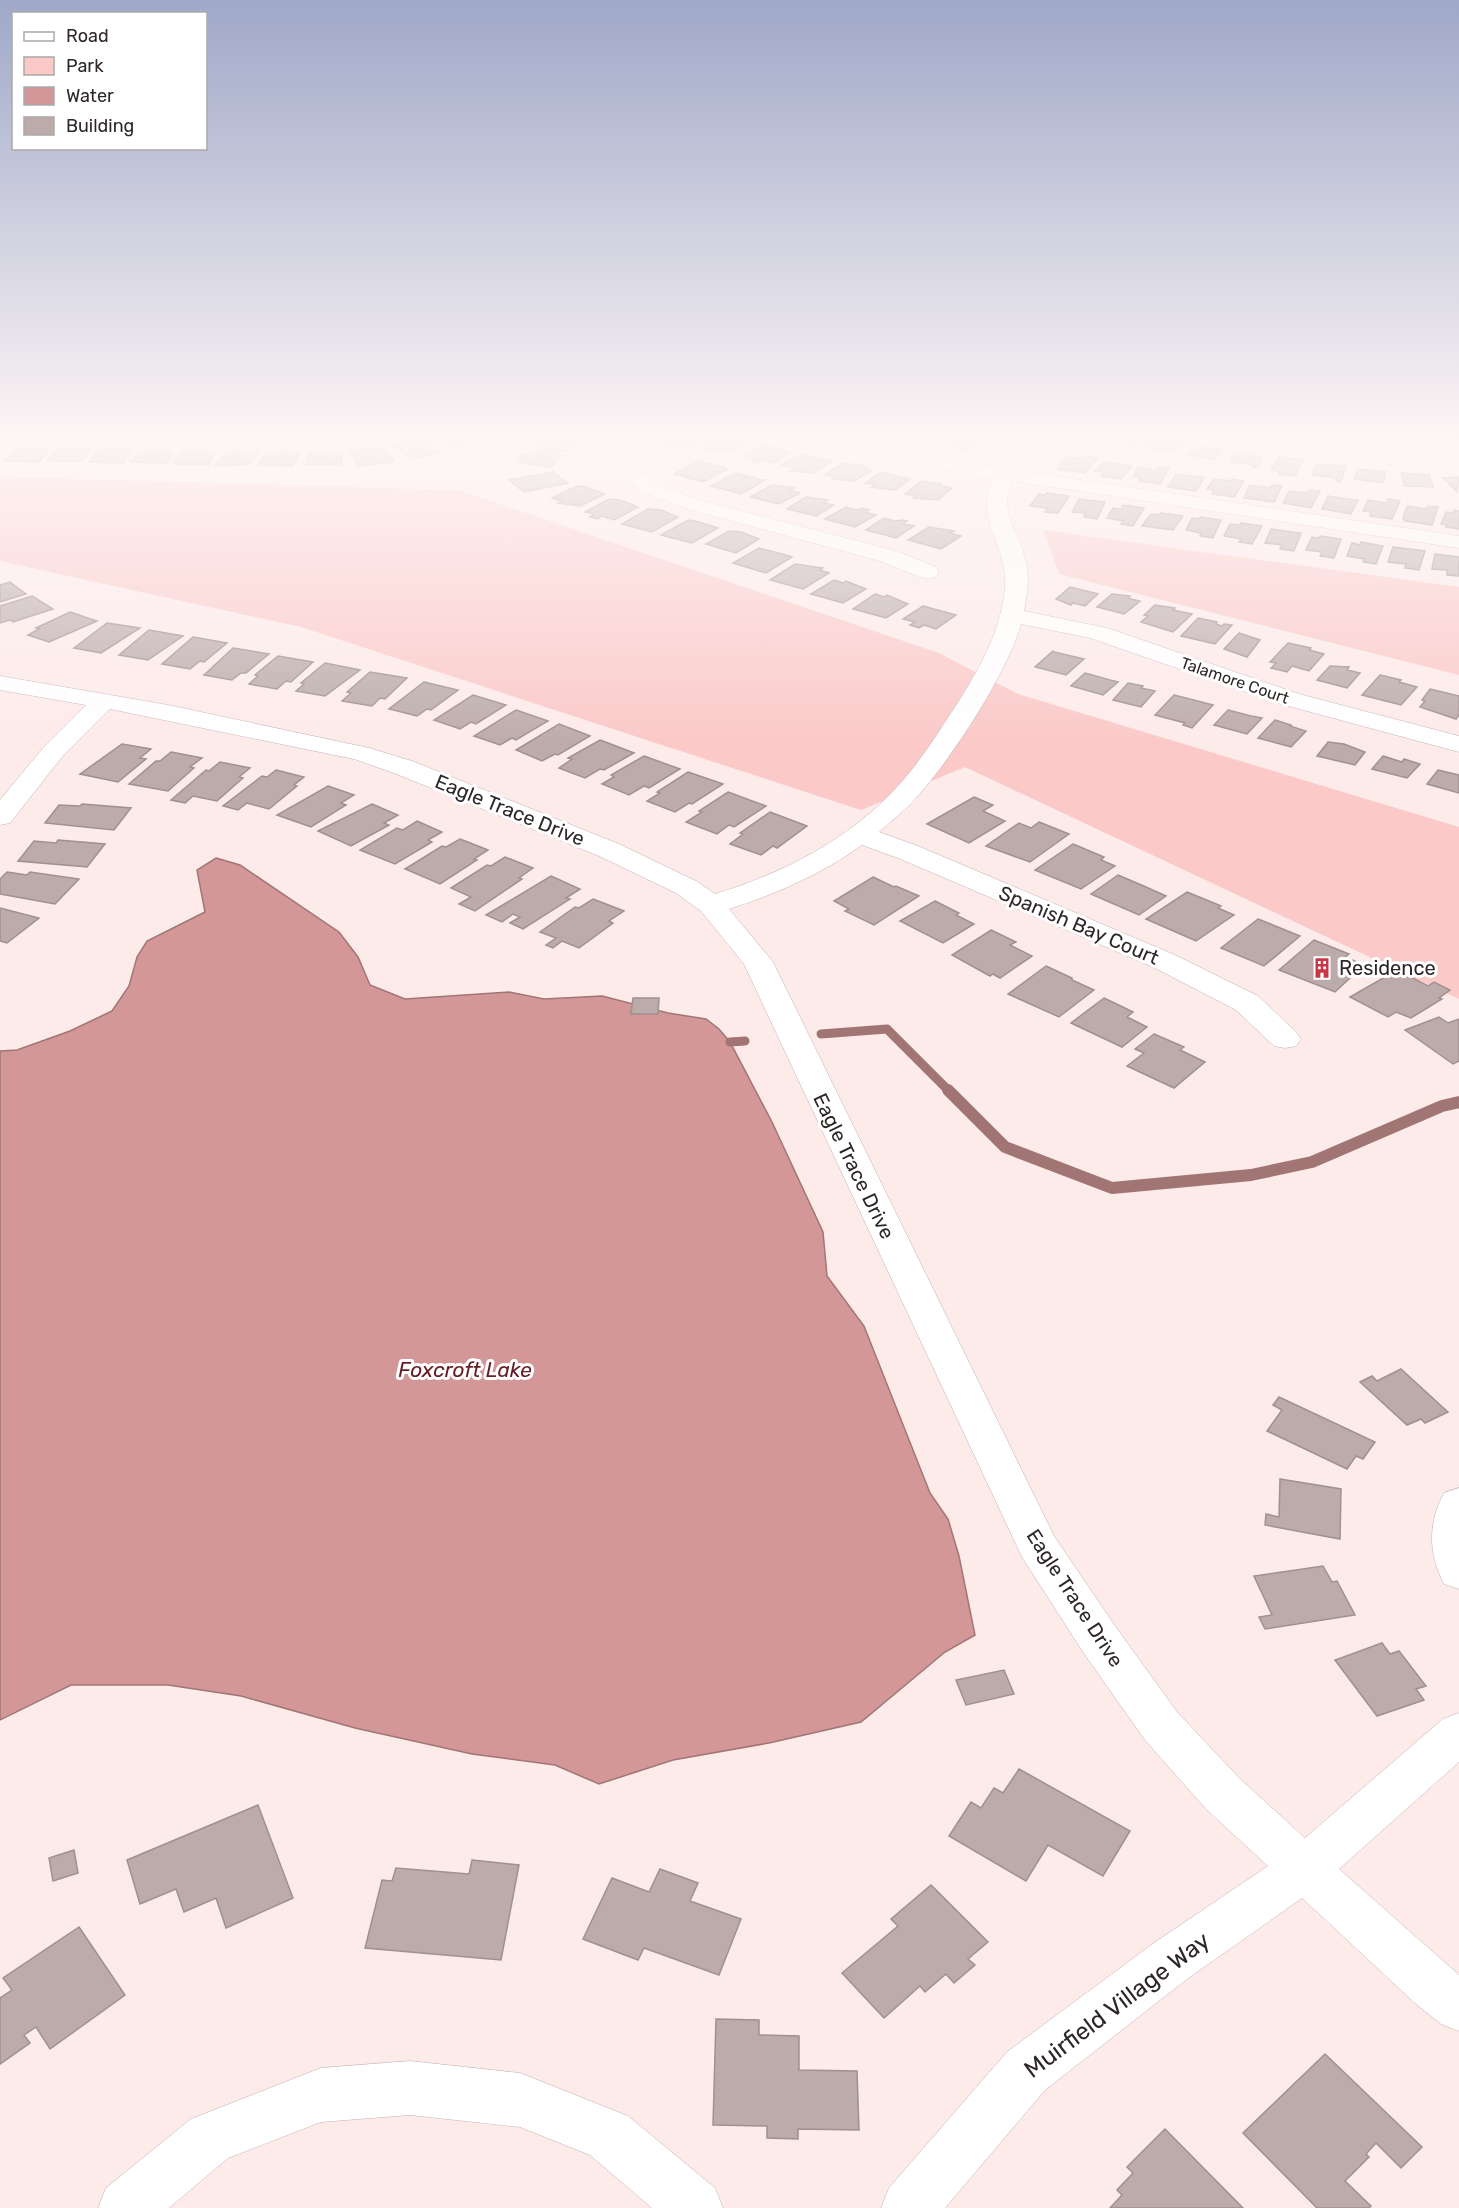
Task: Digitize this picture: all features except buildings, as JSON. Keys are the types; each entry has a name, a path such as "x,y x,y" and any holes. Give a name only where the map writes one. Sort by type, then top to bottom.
{"street":[{"path":"828,540 888,556 928,572"},
{"path":"711,904 740,896 813,865 860,835 908,792 950,734 990,670 1012,616 1017,586 1015,562 1007,540"},
{"name":"Talamore Court","path":"1012,616 1100,632 1234,681 1311,706 1459,744"},
{"name":"Eagle Trace Drive","path":"0,683 168,712 360,753 403,767 609,850 686,887 711,904 758,962 1037,1545 1099,1639 1161,1726 1223,1794 1314,1861 1434,1987 1459,2006"},
{"path":"0,817 52,753 103,702"},
{"name":"Spanish Bay Court","path":"860,835 908,852 1164,961 1247,1003 1285,1039"},
{"path":"1459,1504 1452,1520 1454,1561 1459,1572"},
{"name":"Muirfield Village Way","path":"909,2208 1026,2071 1168,1962 1314,1861 1459,1733"},
{"path":"126,2208 210,2138 321,2095 410,2088 520,2100 609,2135 695,2208"}],"green space":[{"path":"0,540 606,540 939,653 1018,694 1459,827 1459,999 965,767 861,810 301,627 0,561"},
{"path":"1047,540 1116,540 1459,587 1459,675 1059,574"}],"water":[{"name":"Foxcroft Lake","path":"216,858 240,865 339,932 358,957 370,985 405,999 509,992 544,999 602,996 668,1013 706,1019 719,1029 730,1042 772,1122 823,1232 827,1276 864,1326 930,1493 948,1519 959,1556 975,1635 945,1652 861,1722 769,1743 673,1760 599,1784 555,1765 472,1754 355,1728 241,1696 168,1685 71,1685 0,1720 0,1051 17,1050 70,1031 112,1011 129,986 137,957 147,941 205,912 197,870"}],"waterway":[{"path":"821,1034 887,1029 1005,1147 1112,1188 1251,1175 1312,1162 1442,1106 1459,1102"},
{"path":"730,1042 745,1041"}],"place":[{"name":"Residence","path":"1322,968"}]}
